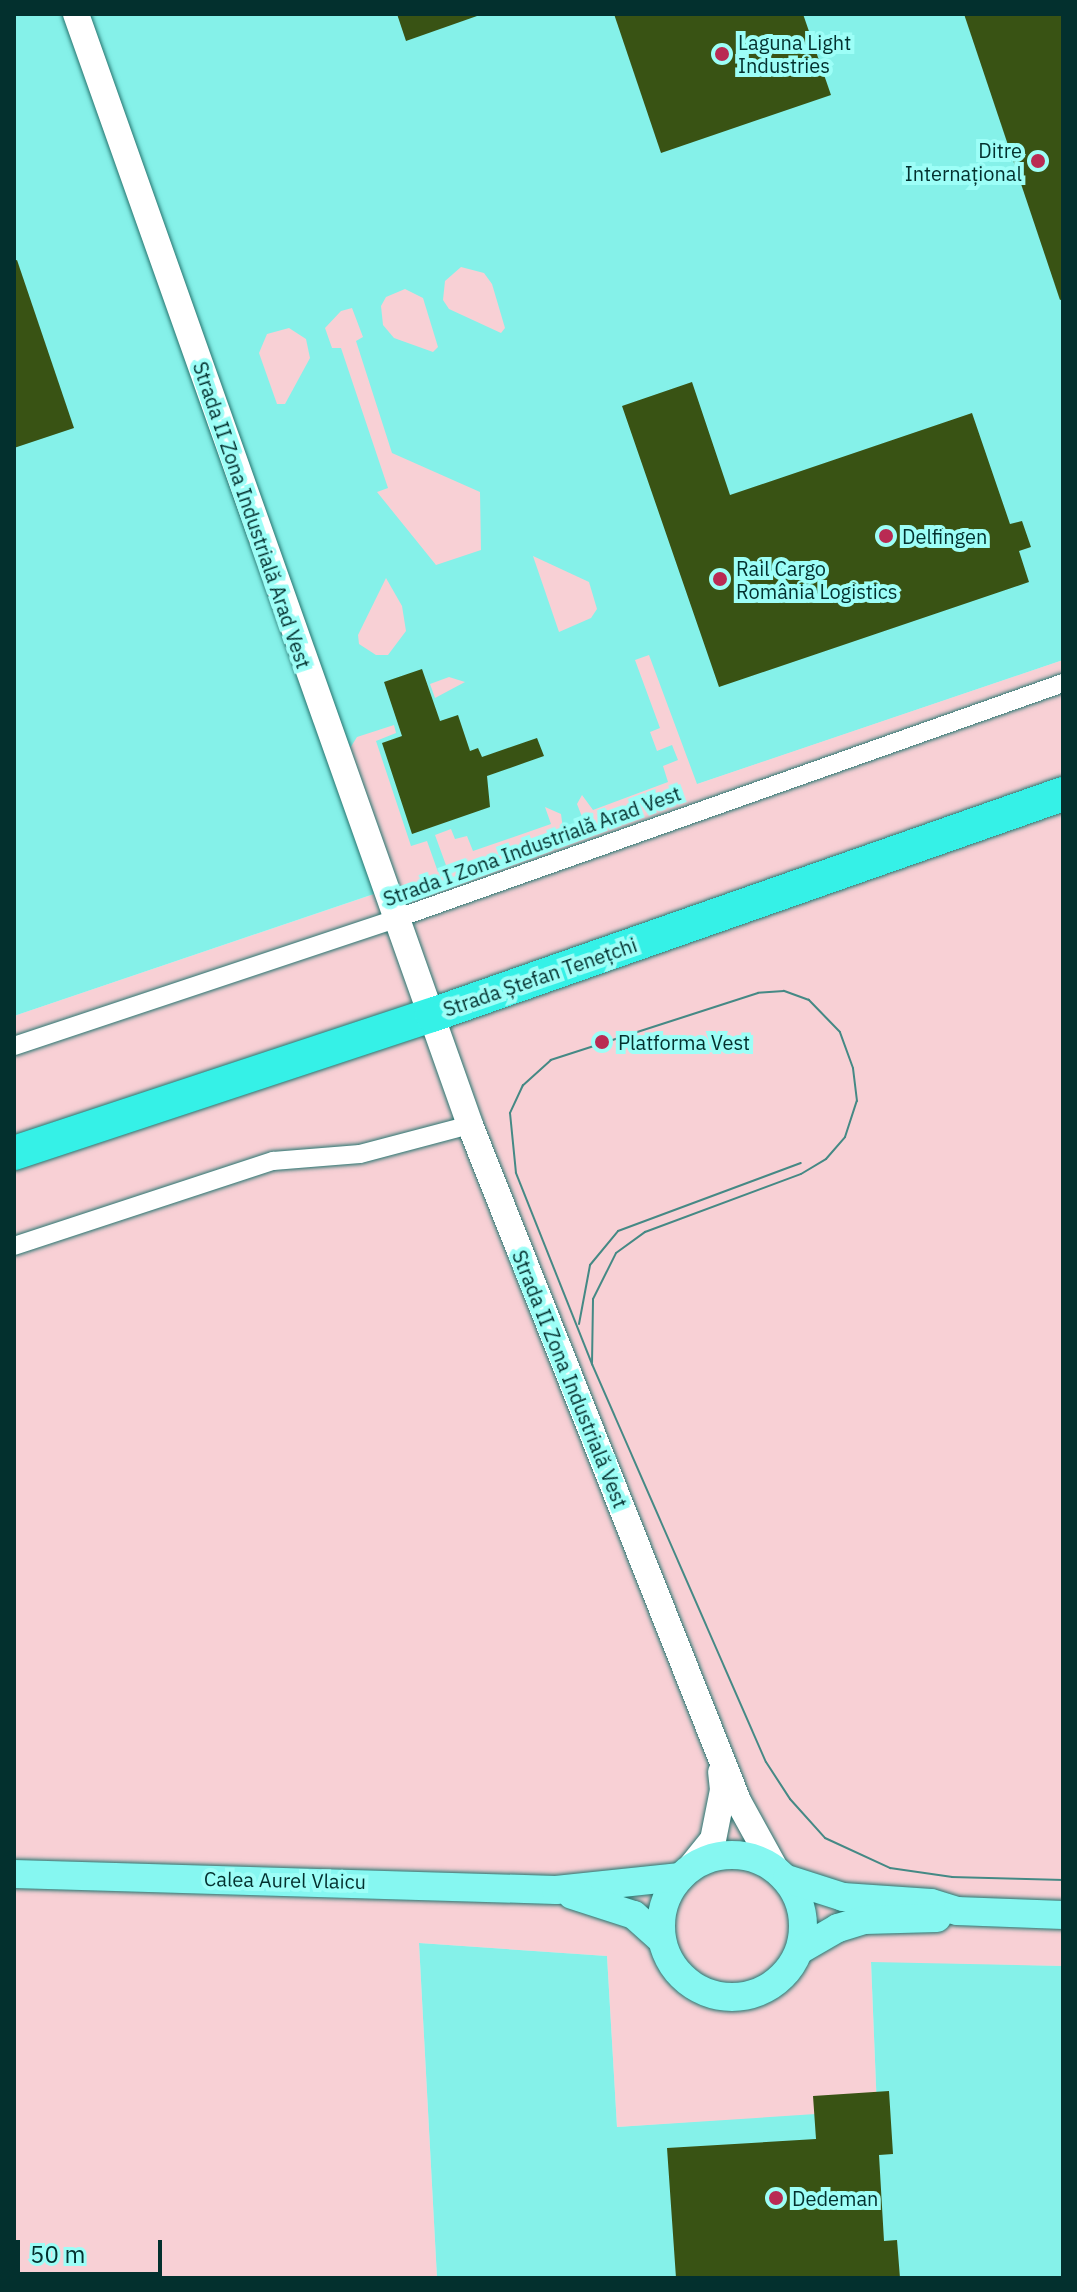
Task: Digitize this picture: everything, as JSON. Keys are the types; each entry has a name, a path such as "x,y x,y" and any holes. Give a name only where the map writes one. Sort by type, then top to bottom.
{"highway":[{"name":"Strada Ștefan Tenețchi","path":"14,1153 432,1015 1063,794"}],"main road":[{"name":"Calea Aurel Vlaicu","path":"14,1874 556,1890 685,1873 735,1854 843,1897 931,1903 957,1911 1063,1915"},
{"path":"661,1939 664,1903 685,1873"},
{"path":"781,1874 800,1900 804,1925 800,1950"},
{"name":"Calea Aurel Vlaicu","path":"556,1890 634,1915 661,1939 670,1963 687,1982 710,1995 735,1998 775,1984 800,1950 838,1928 864,1920 931,1920 957,1911"}],"street":[{"name":"Strada II Zona Industrială Arad Vest","path":"76,14 432,1015"},
{"name":"Strada I Zona Industrială Arad Vest","path":"14,1046 398,918 1063,683"},
{"name":"Strada II Zona Industrială Vest","path":"432,1015 470,1125 753,1833 781,1874"},
{"path":"14,1246 273,1161 360,1154 470,1125"},
{"name":"Strada II Zona Industrială Vest","path":"685,1873 713,1840 719,1816 723,1790 716,1740"}],"shaded area":[{"path":"14,14 1063,14 1063,660 14,1016"},
{"path":"461,267 484,273 492,284 505,328 501,333 449,309 443,300 445,281"},
{"path":"405,289 423,298 438,347 433,352 394,338 383,325 381,306 386,297"},
{"path":"352,308 363,337 356,341 392,453 480,492 481,550 436,565 377,492 388,488 341,348 332,348 325,328 341,311"},
{"path":"289,328 306,339 310,358 285,404 277,404 259,353 267,334"},
{"path":"533,556 589,582 597,609 591,618 559,632"},
{"path":"386,578 402,606 406,631 388,655 376,655 359,644 358,635"},
{"path":"649,655 697,784 1063,660 1063,1966 871,1962 877,2110 617,2127 607,1956 419,1943 437,2278 14,2278 14,1016 395,887 347,753 357,737 394,725 396,733 376,741 411,846 427,841 438,872 447,868 435,835 451,829 455,839 467,836 473,851 551,824 545,807 561,814 563,829 584,822 577,804 582,795 593,810 668,782 663,766 678,760 672,745 657,751 650,732 660,728 635,660"},
{"path":"449,677 465,682 435,698 430,684"},
{"path":"419,1943 607,1956 617,2127 877,2109 871,1961 1063,1966 1063,2278 437,2278"}],"building":[{"path":"397,14 476,14 477,16 406,41"},
{"name":"Laguna Light Industries","path":"614,14 803,14 831,95 661,153"},
{"name":"Ditre Internațional","path":"964,14 1063,14 1063,299 1060,300"},
{"path":"17,260 74,428 14,448 14,261"},
{"name":"Delfingen","path":"692,382 730,495 972,413 1010,524 1022,521 1031,547 1019,551 1029,582 719,687 622,406"},
{"path":"422,669 440,721 458,715 470,751 478,748 482,757 537,738 544,756 487,776 490,807 412,834 382,743 402,736 384,682"},
{"name":"Dedeman","path":"889,2091 893,2154 879,2155 884,2241 897,2240 900,2278 676,2278 667,2148 816,2139 813,2096"}],"tram line":[{"path":"592,1364 593,1299 616,1253 645,1232 801,1174 826,1159 845,1137 857,1101 853,1068 840,1032 809,1000 784,991 758,993 551,1060 523,1085 510,1113 516,1173 592,1364 766,1762 790,1799 825,1838 890,1868 952,1877 1063,1880"},
{"path":"579,1324 590,1265 618,1231 801,1163"}],"place":[{"name":"Laguna Light Industries","path":"722,54"},
{"name":"Ditre Internațional","path":"1038,161"},
{"name":"Delfingen","path":"886,536"},
{"name":"Rail Cargo România Logistics","path":"720,579"},
{"name":"Platforma Vest","path":"602,1042"},
{"name":"Dedeman","path":"776,2198"}]}
